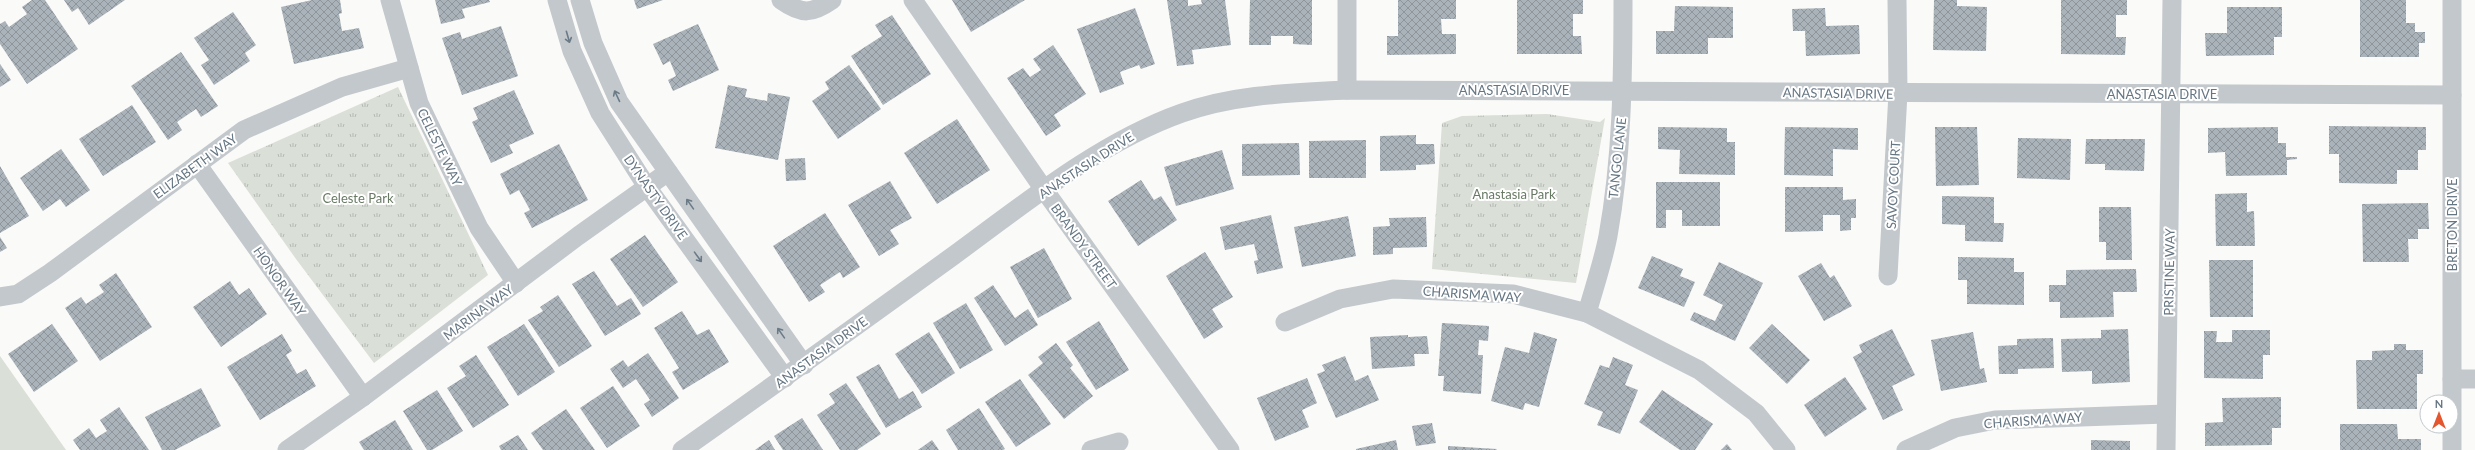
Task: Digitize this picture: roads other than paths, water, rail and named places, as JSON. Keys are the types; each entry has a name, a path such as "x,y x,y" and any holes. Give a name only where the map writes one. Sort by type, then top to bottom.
{"street":[{"name":"CELESTE WAY","path":"390,0 419,103 479,228 516,283"},
{"name":"DYNASTY DRIVE","path":"558,0 572,51 600,113 648,187 785,378"},
{"name":"DYNASTY DRIVE","path":"580,0 593,43 620,102 804,365"},
{"path":"781,0 797,10 814,12 832,0"},
{"name":"BRANDY STREET","path":"913,0 1045,191 1230,450"},
{"path":"1347,0 1347,90"},
{"name":"TANGO LANE","path":"1587,313 1608,237 1623,91 1623,0"},
{"name":"SAVOY COURT","path":"1888,276 1898,93 1897,0"},
{"name":"PRISTINE WAY","path":"2166,450 2172,94 2172,0"},
{"name":"BRETON DRIVE","path":"2452,0 2452,450"},
{"name":"ELIZABETH WAY","path":"0,297 18,294 244,130 342,87 409,68"},
{"name":"ANASTASIA DRIVE","path":"682,450 804,365 1045,191 1118,141 1183,112 1224,100 1286,93 1347,90 2452,95"},
{"name":"HONOR WAY","path":"197,164 363,397"},
{"name":"MARINA WAY","path":"287,450 363,397 668,172"},
{"name":"CHARISMA WAY","path":"1285,322 1340,299 1393,289 1513,294 1587,313 1699,370 1756,413 1786,450"},
{"path":"2452,379 2475,379"},
{"name":"CHARISMA WAY","path":"1906,450 1955,428 1995,420 2166,414"},
{"path":"1091,450 1119,442"}],"park label":[{"name":"Anastasia Park","path":"1514,194"},
{"name":"Celeste Park","path":"358,198"}]}
